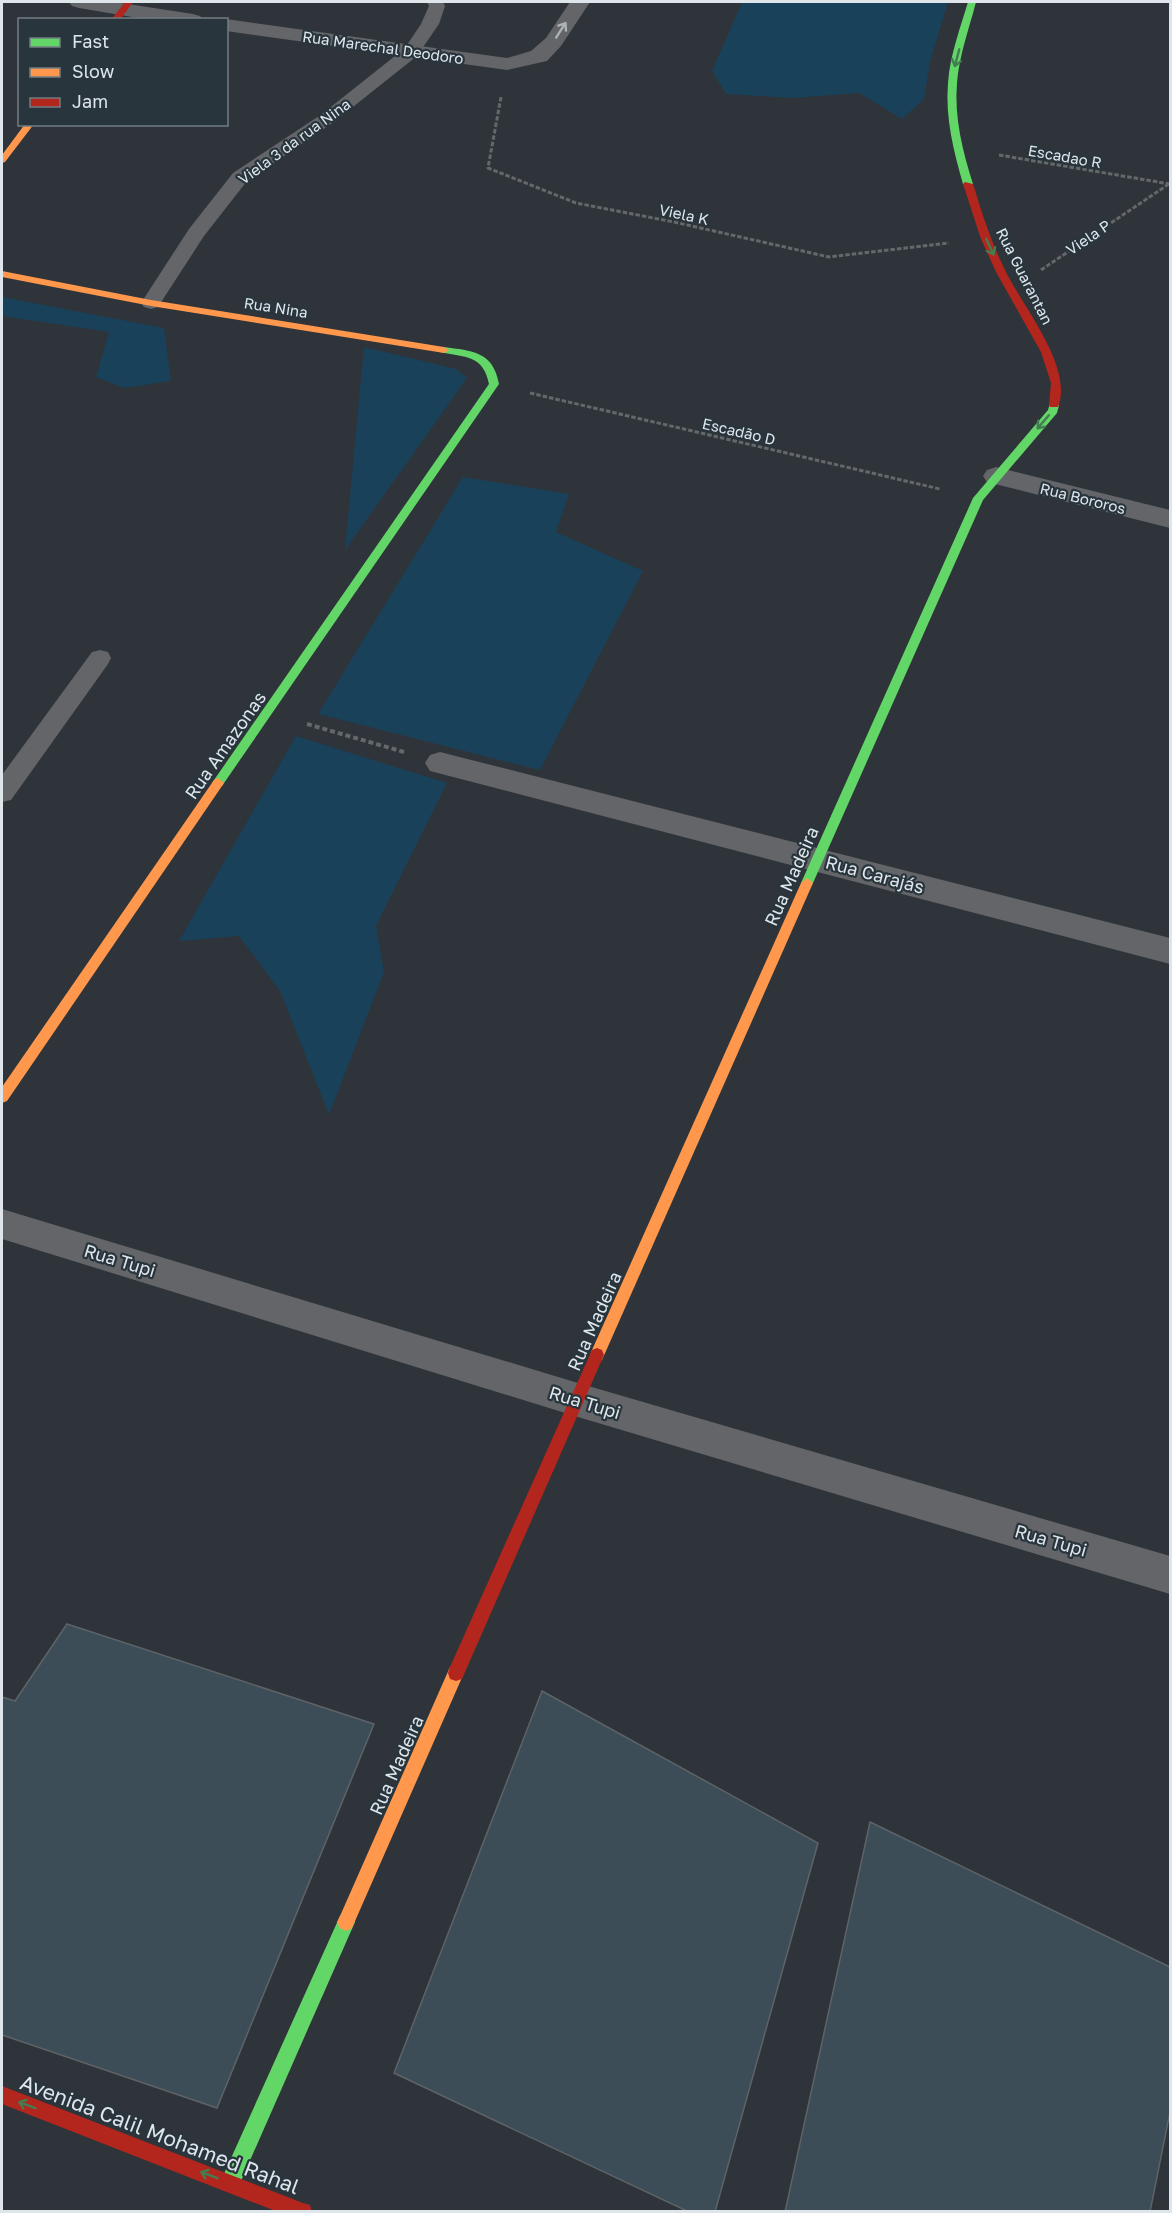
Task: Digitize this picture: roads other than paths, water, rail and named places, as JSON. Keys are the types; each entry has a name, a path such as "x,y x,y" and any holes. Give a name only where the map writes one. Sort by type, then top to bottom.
{"street":[{"path":"79,2 179,18"},
{"name":"Rua Marechal Deodoro","path":"228,25 507,64 539,56 554,42 580,2"},
{"name":"Rua Guarantan","path":"972,2 954,69 952,101 957,148 986,239 1001,272 1046,352 1056,383 1053,411 996,476"},
{"path":"2,160 28,126"},
{"name":"Rua Nina","path":"2,274 151,303 476,355 485,360 493,370 494,384 475,412"},
{"name":"Rua Amazonas","path":"2,1097 475,412"},
{"name":"Rua Madeira","path":"230,2183 978,498 996,476"},
{"name":"Rua Bororos","path":"996,476 1170,519"},
{"name":"Rua Carajás","path":"440,763 1170,951"},
{"name":"Rua Tupi","path":"2,1224 578,1400 1170,1575"},
{"name":"Avenida Calil Mohamed Rahal","path":"2,2096 303,2211"}],"lane":[{"name":"Viela 3 da rua Nina","path":"151,303 196,233 240,177 328,118 411,52 430,24 437,6 435,2"},
{"path":"2,793 100,658"}]}
